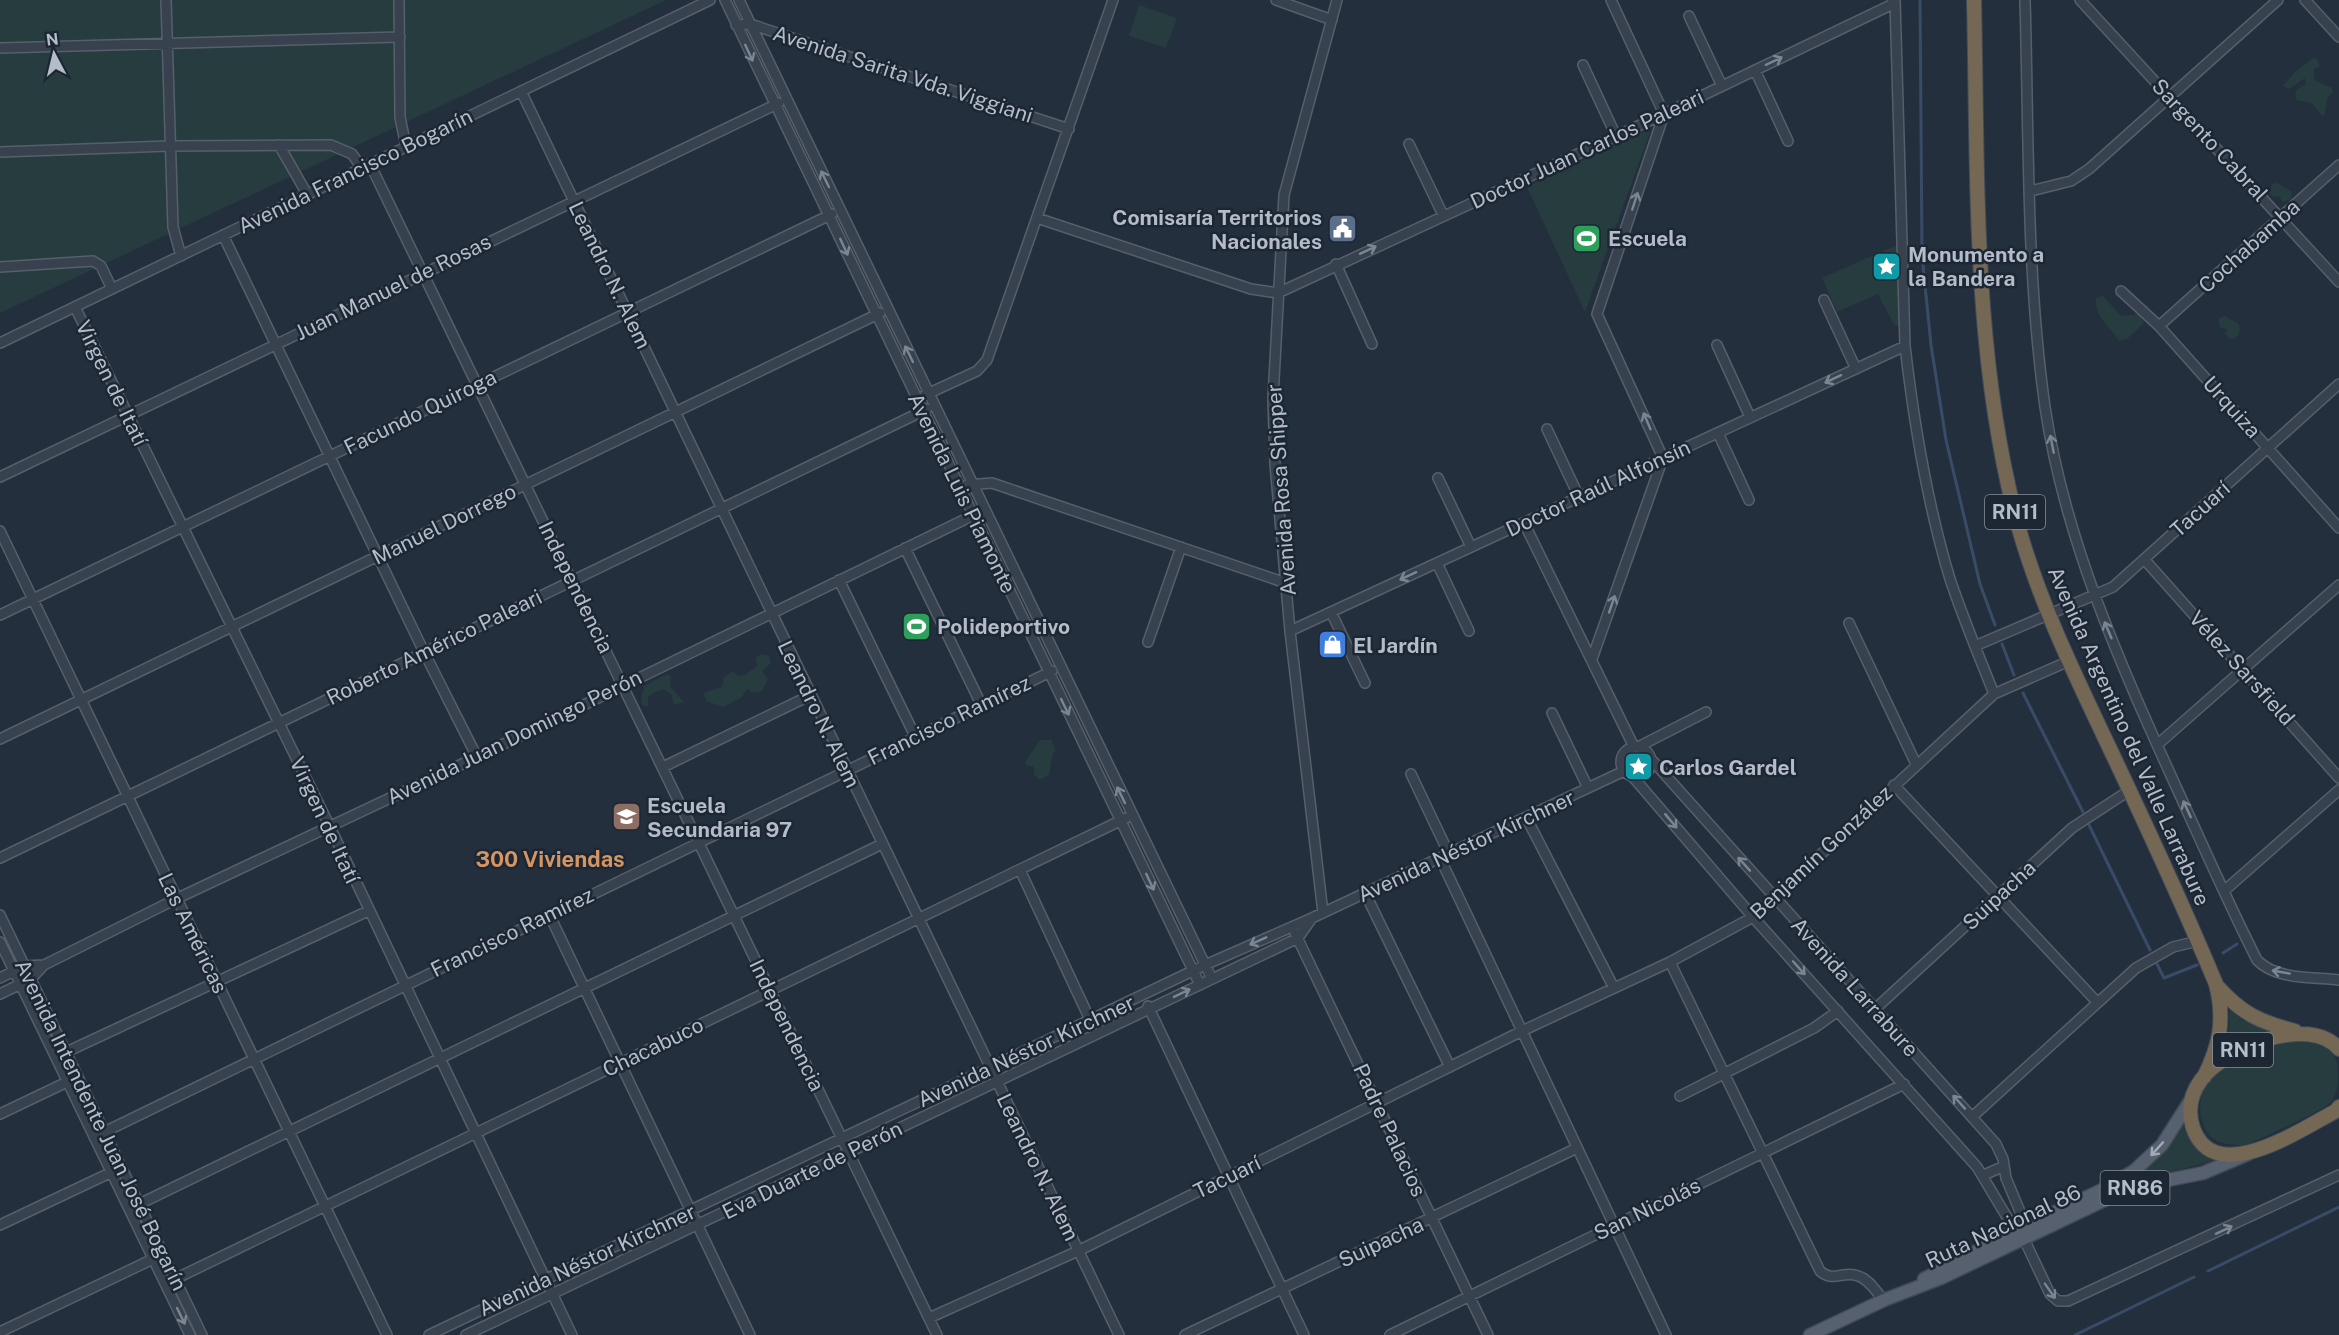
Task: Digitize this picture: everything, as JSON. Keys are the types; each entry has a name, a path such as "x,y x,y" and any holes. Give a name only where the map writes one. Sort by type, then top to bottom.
{"highway":[{"name":"Avenida Argentino del Valle Larrabure","path":"1974,0 1980,273 1986,344 2004,466 2019,529 2049,616 2130,790 2216,984"},
{"name":"RN11","path":"2216,984 2241,1011 2253,1017 2303,1033 2339,1038"},
{"name":"RN11","path":"2190,1101 2204,1077 2221,1030 2221,1002 2216,984"},
{"name":"RN11","path":"2204,1077 2219,1064 2258,1042 2303,1033"},
{"name":"RN11","path":"2318,1036 2331,1041 2339,1049"},
{"path":"2190,1101 2193,1129 2205,1146 2216,1153 2229,1155 2251,1153 2338,1109"}],"main road":[{"name":"Ruta Nacional 86","path":"1810,1335 1884,1300 1941,1278 2134,1171 2162,1145 2190,1101"},
{"name":"Ruta Nacional 86","path":"2021,1232 2115,1195 2158,1182 2203,1173 2251,1153"}],"street":[{"path":"166,0 172,227 181,256"},
{"path":"399,0 400,117 406,147"},
{"name":"Avenida Francisco Bogarín","path":"0,343 710,0"},
{"name":"Avenida Luis Piamonte","path":"725,0 1200,985"},
{"name":"Avenida Luis Piamonte","path":"739,0 1212,979"},
{"path":"917,399 977,371 987,360 1113,0"},
{"path":"1276,0 1332,20"},
{"name":"Avenida Rosa Shipper","path":"1323,913 1290,631 1274,420 1284,195 1337,0"},
{"path":"1592,659 1663,458 1597,314 1664,114 1611,0"},
{"path":"2025,0 2034,299 2045,407 2068,513 2094,597 2157,745 2257,960 2266,969 2339,980"},
{"name":"Sargento Cabral","path":"2080,0 2339,282"},
{"path":"2031,191 2071,181 2089,169 2278,0"},
{"path":"2305,0 2339,37"},
{"path":"1894,1 1905,346 1912,408 1935,521 1950,579 1994,694"},
{"name":"Doctor Juan Carlos Paleari","path":"1278,293 1336,264 1664,114 1894,1"},
{"path":"1689,16 1722,86"},
{"name":"Avenida Sarita Vda. Viggiani","path":"736,25 750,24 1069,129"},
{"path":"0,48 400,37"},
{"path":"1583,65 1616,136"},
{"path":"1755,70 1788,141"},
{"name":"Leandro N. Alem","path":"521,91 723,507 917,919 1119,1335"},
{"name":"Juan Manuel de Rosas","path":"0,477 574,200 787,100"},
{"path":"1409,144 1443,215"},
{"path":"279,145 307,195"},
{"name":"Independencia","path":"0,152 169,146 339,146 366,166 423,273 573,580 937,1335"},
{"name":"Cochabamba","path":"2159,326 2339,165"},
{"name":"Facundo Quiroga","path":"0,615 840,211"},
{"path":"1037,218 1251,289 1278,293"},
{"path":"223,235 477,757"},
{"path":"0,267 93,261 101,266 112,289"},
{"path":"1336,264 1372,344"},
{"name":"Urquiza","path":"2121,291 2159,326 2339,528"},
{"path":"1824,300 1856,369"},
{"name":"Virgen de Itatí","path":"75,307 329,825 438,1059 572,1335"},
{"name":"Manuel Dorrego","path":"0,740 888,310"},
{"path":"1717,345 1750,417"},
{"name":"Doctor Raúl Alfonsín","path":"1290,631 1905,346"},
{"name":"Tacuarí","path":"1975,646 2113,587 2339,384"},
{"name":"Roberto Américo Paleari","path":"0,858 934,405"},
{"path":"1547,429 1579,497"},
{"path":"1718,433 1749,500"},
{"path":"1438,478 1471,547"},
{"path":"959,487 992,483 1286,583"},
{"name":"Avenida Juan Domingo Perón","path":"0,994 31,979 44,965 176,898 477,757 984,510"},
{"path":"1524,523 1636,747 1646,750 1650,758 1647,772 1634,777 1624,771 1621,757 1626,750 1636,747 1706,712"},
{"name":"Las Américas","path":"0,531 387,1335"},
{"path":"1148,642 1181,547"},
{"path":"905,548 981,704"},
{"name":"Vélez Sarsfield","path":"2144,559 2339,778"},
{"path":"1437,563 1469,631"},
{"path":"839,580 915,736"},
{"path":"2157,745 2339,585"},
{"path":"1331,612 1365,683"},
{"path":"1849,622 1916,764"},
{"name":"Benjamín González","path":"1521,1031 1670,962 1753,917 1994,694 2069,661"},
{"name":"Francisco Ramírez","path":"94,1137 915,736 1060,668"},
{"path":"663,767 811,695"},
{"path":"1552,713 1587,788"},
{"name":"Avenida Larrabure","path":"1650,758 2000,1150 2021,1232"},
{"name":"Avenida Néstor Kirchner","path":"429,1335 1205,964 1323,913 1624,771"},
{"path":"1411,774 1444,856 1521,1031 1666,1335"},
{"name":"Avenida Larrabure","path":"1634,777 1753,917 1984,1175 2021,1232"},
{"path":"1894,785 2097,1002"},
{"name":"Suipacha","path":"1875,1009 2072,828 2130,790"},
{"path":"2224,891 2339,790"},
{"name":"Chacabuco","path":"175,1278 1121,822 1131,815"},
{"path":"1526,817 1614,988"},
{"path":"129,1209 882,844"},
{"path":"1020,870 1097,1034"},
{"path":"1365,893 1450,1067"},
{"path":"56,1057 368,910"},
{"path":"549,914 586,987 696,1225 750,1335"},
{"name":"Avenida Intendente Juan José Bogarín","path":"0,915 202,1335"},
{"name":"Eva Duarte de Perón","path":"466,1335 1298,938 1312,918"},
{"name":"Padre Palacios","path":"1291,926 1488,1335"},
{"path":"1972,1118 2136,968 2161,952 2198,941"},
{"name":"Avenida Intendente Juan José Bogarín","path":"0,942 190,1335"},
{"path":"1670,962 1820,1271 1833,1278 1851,1274 1860,1276 1884,1300"},
{"name":"Avenida Juan Domingo Perón","path":"0,978 24,966 44,965"},
{"path":"1143,995 1304,1335"},
{"path":"1680,1096 1726,1075 1814,1028 1838,1011"},
{"name":"Tacuarí","path":"929,1318 1078,1251 1521,1031"},
{"path":"0,1114 68,1082"},
{"name":"San Nicolás","path":"1390,1335 1904,1084"},
{"name":"Suipacha","path":"1185,1335 1577,1148"},
{"path":"1984,1175 2004,1166"},
{"path":"0,1225 122,1168"},
{"path":"2021,1232 2050,1294 2058,1301 2068,1301 2337,1176 2339,1187"},
{"path":"0,1332 153,1259"}],"green space":[{"path":"0,0 666,0 0,313"},
{"path":"1139,5 1177,18 1166,48 1129,36"},
{"path":"2313,58 2317,59 2320,66 2314,69 2314,80 2332,88 2333,92 2328,97 2324,116 2312,103 2297,100 2295,97 2296,90 2306,84 2305,78 2289,89 2283,86 2295,72"},
{"path":"1652,127 1585,312 1527,187"},
{"path":"2277,183 2292,192 2291,199 2283,202 2279,196 2273,197 2270,194 2272,184"},
{"path":"1897,245 1901,326 1894,325 1878,294 1837,312 1822,278"},
{"path":"2103,296 2121,316 2139,314 2144,323 2127,339 2119,341 2100,316 2096,298"},
{"path":"2225,316 2239,324 2240,330 2236,338 2230,339 2225,334 2227,329 2220,328 2218,319"},
{"path":"762,654 769,656 771,663 762,671 768,679 762,691 754,693 747,689 741,698 723,707 706,701 704,693 722,687 724,677 733,671 738,676 745,675 757,666 756,658"},
{"path":"667,674 671,677 670,686 684,702 674,705 671,694 663,689 648,696 648,706 643,706 641,701 644,686"},
{"path":"1040,740 1051,740 1056,750 1052,756 1049,775 1039,780 1034,774 1034,767 1026,765 1025,762"},
{"path":"1632,754 1640,754 1646,760 1646,768 1640,774 1632,774 1626,768 1626,760"},
{"path":"2230,1009 2242,1020 2270,1029 2221,1052 2229,1030"},
{"path":"2299,1041 2322,1046 2335,1057 2338,1067 2338,1083 2331,1102 2304,1118 2247,1145 2223,1143 2210,1136 2202,1123 2200,1107 2203,1092 2214,1077 2224,1068 2248,1055"},
{"path":"2185,1117 2192,1139 2205,1150 2220,1158 2156,1177 2133,1180 2163,1151"}],"waterway":[{"path":"1920,0 1922,255 1931,345 1946,440 1980,584 1995,625"},
{"path":"2002,644 2014,675"},
{"path":"2023,693 2083,812"},
{"path":"2089,825 2150,950"},
{"path":"2223,953 2237,944"},
{"path":"2157,964 2164,978 2197,965"},
{"path":"2208,1271 2339,1207"},
{"path":"2075,1335 2194,1277"}],"place":[{"name":"Comisaría Territorios Nacionales","path":"1343,229"},
{"name":"Escuela","path":"1587,238"},
{"name":"Monumento a la Bandera","path":"1887,266"},
{"name":"Polideportivo","path":"916,626"},
{"name":"El Jardín","path":"1332,645"},
{"name":"Carlos Gardel","path":"1638,767"},
{"name":"Escuela Secundaria 97","path":"626,817"}],"district":[{"name":"300 Viviendas","path":"550,859"}]}
